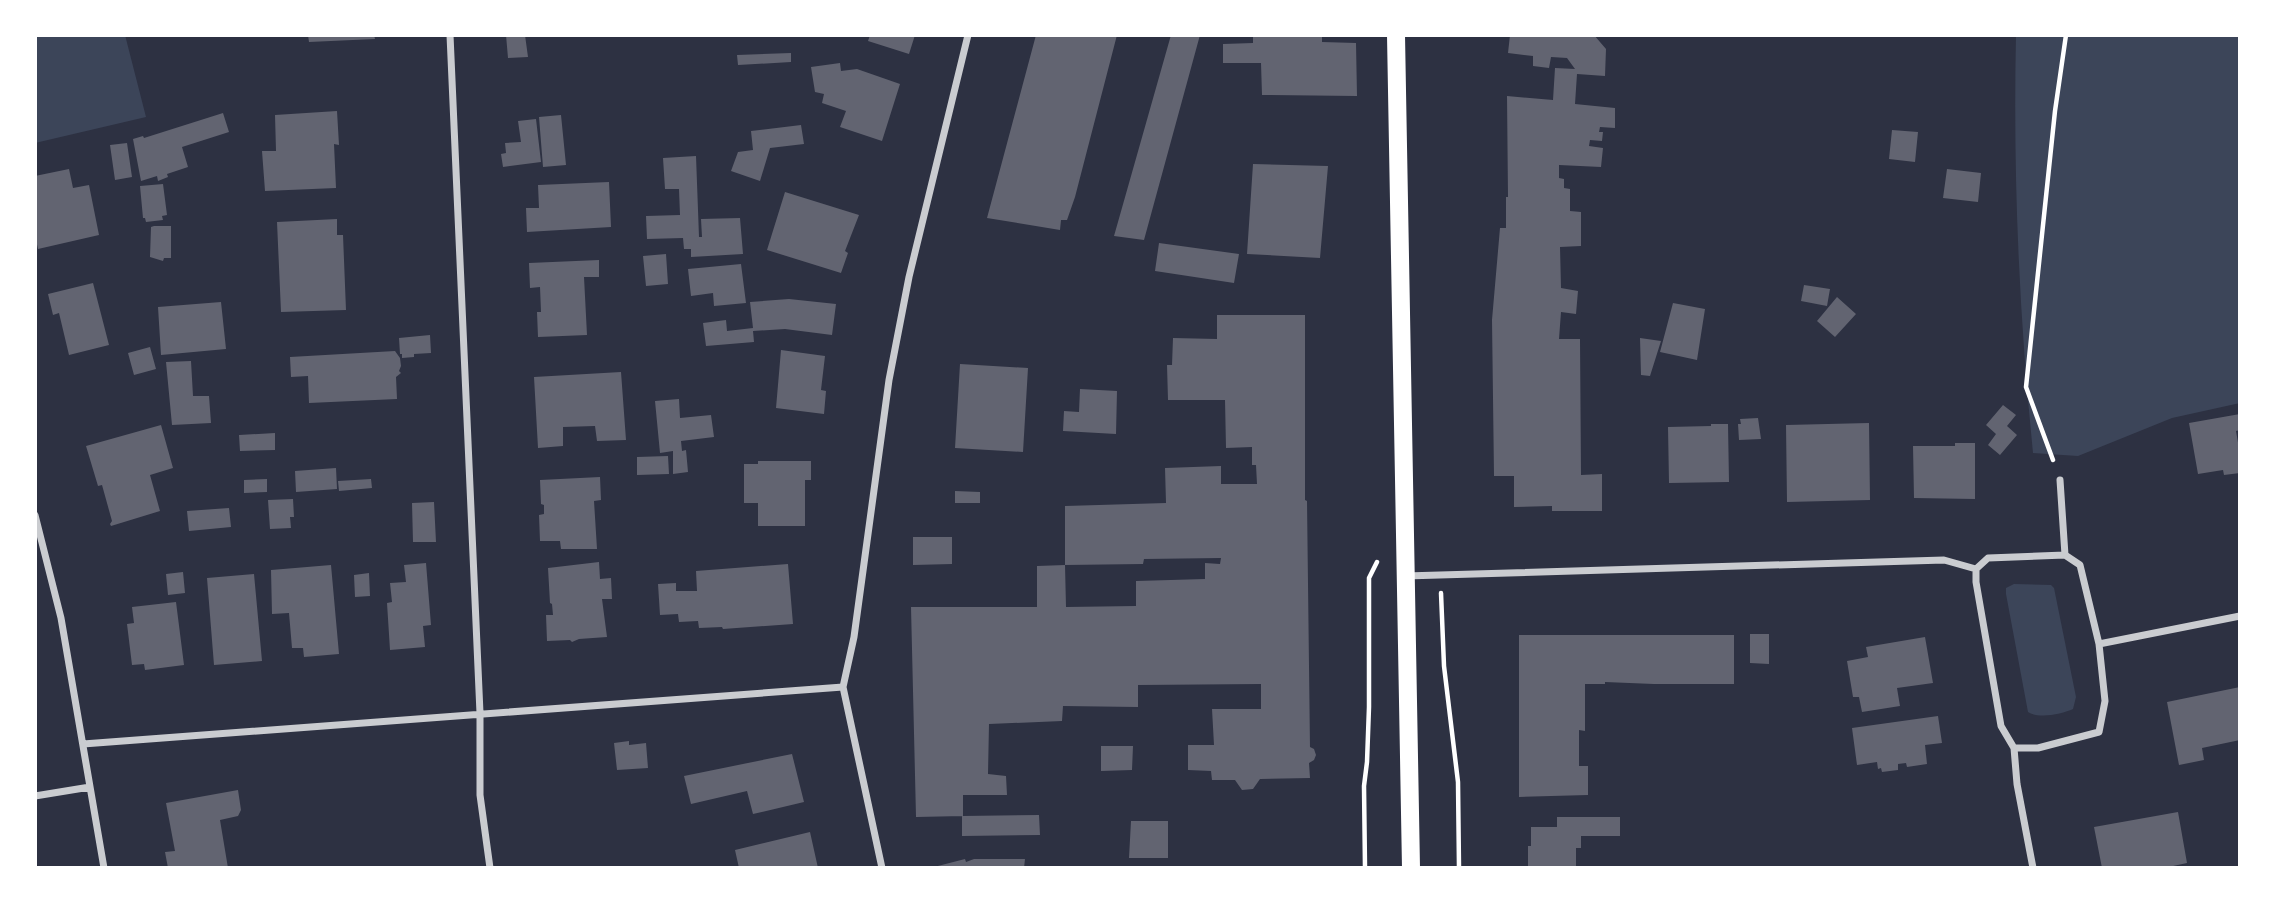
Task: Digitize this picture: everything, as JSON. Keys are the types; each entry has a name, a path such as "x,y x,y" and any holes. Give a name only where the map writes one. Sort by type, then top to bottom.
{"main road":[{"path":"1396,35 1411,868"}],"street":[{"path":"450,35 480,713 480,795 491,868"},
{"path":"882,868 843,687 854,637 891,367 909,277 968,35"},
{"path":"2060,480 2065,555"},
{"path":"35,515 61,618 104,868"},
{"path":"2014,748 2038,748 2099,732 2105,701 2099,644 2080,565 2065,555 1988,558 1976,569 2001,726 2014,748 2017,784 2033,868"},
{"path":"1405,576 1944,560 1976,569"},
{"path":"2099,644 2240,616"},
{"path":"83,744 843,687"},
{"path":"35,796 90,787"}],"path":[{"path":"2060,480 2026,387 2055,111 2066,35"},
{"path":"1365,868 1364,786 1369,707 1369,578 1381,555"},
{"path":"1440,575 1444,666 1458,782 1459,868"}],"shaded area":[{"path":"35,35 125,35 146,117 35,143"},
{"path":"2016,35 2240,35 2240,403 2172,418 2078,456 2033,453 2018,244"},
{"path":"2014,584 2051,585 2054,588 2076,697 2073,709 2044,715 2028,712 2006,594 2006,588"}],"building":[{"path":"308,35 374,35 375,39 309,42"},
{"path":"506,35 525,35 528,57 508,58"},
{"path":"870,35 915,35 909,54 868,41"},
{"path":"1036,35 1117,35 1075,197 1067,220 1061,220 1060,230 987,218"},
{"path":"1171,35 1200,35 1144,240 1114,236"},
{"path":"1253,35 1322,35 1322,42 1356,43 1357,96 1262,95 1261,63 1223,63 1223,44 1253,43"},
{"path":"1510,35 1594,35 1606,49 1605,76 1577,74 1575,104 1615,108 1615,128 1600,127 1599,132 1603,132 1602,141 1590,140 1589,146 1603,148 1601,167 1559,165 1559,178 1564,179 1564,188 1570,189 1570,211 1581,212 1581,246 1560,247 1561,288 1578,291 1576,314 1561,312 1559,339 1580,339 1581,475 1602,474 1602,511 1552,511 1552,506 1514,507 1514,476 1494,476 1492,320 1500,228 1506,228 1507,96 1553,100 1555,68 1575,69 1567,58 1551,57 1549,68 1533,66 1533,56 1508,53"},
{"path":"791,53 791,62 738,65 737,55"},
{"path":"840,63 841,71 857,69 900,84 882,141 840,127 846,111 822,103 824,94 815,92 811,67"},
{"path":"337,111 339,145 334,144 336,188 265,191 262,151 276,151 275,115"},
{"path":"223,113 229,132 182,147 188,167 167,174 168,177 158,181 157,176 141,181 133,139"},
{"path":"561,115 566,165 543,167 539,117"},
{"path":"536,119 541,162 503,167 501,154 506,153 505,143 521,142 518,121"},
{"path":"801,125 804,144 770,148 760,181 731,171 738,152 753,150 751,131"},
{"path":"1892,130 1918,132 1915,162 1889,159"},
{"path":"127,143 132,177 115,180 110,145"},
{"path":"696,156 699,237 702,237 701,219 740,218 743,254 691,257 691,249 684,249 683,238 647,239 646,216 680,215 679,189 665,189 663,158"},
{"path":"1253,164 1328,166 1320,258 1247,254"},
{"path":"69,169 73,188 89,185 99,235 38,249 35,235 35,176"},
{"path":"1947,169 1981,173 1978,202 1943,198"},
{"path":"609,182 611,227 527,232 526,208 539,208 538,185"},
{"path":"163,184 167,215 162,216 163,220 146,222 143,218 140,186"},
{"path":"785,192 859,215 845,251 848,253 841,273 767,250"},
{"path":"337,219 337,235 343,235 346,310 281,312 277,222"},
{"path":"171,226 171,258 164,258 163,261 150,257 151,227"},
{"path":"1159,243 1239,254 1234,283 1155,271"},
{"path":"666,254 668,284 646,286 643,256"},
{"path":"599,260 599,277 584,277 587,335 538,337 540,287 530,288 529,263"},
{"path":"741,264 746,303 714,306 713,293 691,296 688,269"},
{"path":"93,283 109,345 69,355 59,313 53,315 48,294"},
{"path":"1804,285 1830,289 1827,306 1801,301"},
{"path":"1837,297 1856,314 1835,337 1817,321"},
{"path":"789,299 836,304 832,335 785,329 753,331 754,342 706,346 703,323 726,320 727,331 753,328 750,302"},
{"path":"221,302 226,349 161,355 158,307"},
{"path":"1673,303 1705,309 1697,360 1660,352"},
{"path":"1217,315 1305,315 1305,500 1310,747 1316,755 1309,763 1310,778 1260,779 1253,789 1242,790 1235,780 1212,780 1211,771 1188,770 1188,745 1214,745 1212,709 1261,709 1261,684 1138,685 1138,707 1063,706 1062,721 989,724 988,774 1006,776 1007,795 963,795 963,816 916,817 911,607 1037,607 1037,566 1065,565 1065,506 1166,503 1165,468 1221,466 1221,484 1257,484 1256,465 1252,465 1252,447 1226,448 1225,400 1168,400 1167,365 1172,365 1173,338 1217,339","holes":["1221,558 1220,564 1205,563 1205,579 1136,581 1136,606 1066,607 1065,565 1143,564 1144,559"]},
{"path":"430,335 431,353 402,358 399,338"},
{"path":"1640,338 1661,341 1650,376 1641,375"},
{"path":"150,347 156,369 134,375 128,353"},
{"path":"781,350 825,356 821,390 826,391 824,414 776,408"},
{"path":"395,351 401,366 401,373 396,377 397,399 309,403 308,376 291,377 290,357"},
{"path":"191,361 193,396 209,396 211,423 172,425 166,362"},
{"path":"960,364 1028,368 1023,452 955,448"},
{"path":"621,372 626,440 597,441 595,426 563,427 563,446 538,448 534,377"},
{"path":"1080,389 1117,391 1116,434 1063,431 1064,411 1079,412"},
{"path":"679,399 680,418 711,415 714,437 681,441 682,451 686,450 688,472 673,474 673,451 660,453 655,401"},
{"path":"2003,405 2016,415 2007,426 2017,435 2000,455 1988,445 1996,434 1986,425"},
{"path":"2240,414 2240,430 2236,431 2240,473 2224,475 2223,470 2198,474 2189,423"},
{"path":"1758,418 1761,439 1739,440 1740,419"},
{"path":"1869,423 1870,500 1787,502 1786,425"},
{"path":"1728,424 1729,482 1669,483 1668,427"},
{"path":"161,425 173,468 150,475 160,511 111,526 102,485 98,486 86,446"},
{"path":"275,433 275,450 240,451 239,435"},
{"path":"1955,443 1975,443 1975,499 1914,498 1913,446 1955,446"},
{"path":"668,456 669,474 637,475 637,457"},
{"path":"758,461 811,461 811,480 805,480 805,526 758,526 758,503 744,503 744,464 758,464"},
{"path":"336,468 337,489 296,492 295,471"},
{"path":"600,477 601,500 594,501 597,549 561,549 560,541 540,541 539,515 544,514 544,505 541,504 540,480"},
{"path":"267,479 267,492 244,493 244,480"},
{"path":"371,479 372,488 339,491 338,481"},
{"path":"955,491 980,492 980,503 955,503"},
{"path":"293,499 294,517 290,517 291,528 270,529 268,500"},
{"path":"434,502 436,542 413,542 412,503"},
{"path":"229,508 231,527 189,531 187,511"},
{"path":"913,537 952,537 952,564 913,565"},
{"path":"599,562 600,579 611,578 612,599 602,599 607,637 572,642 547,641 546,615 553,615 548,568"},
{"path":"426,563 431,625 423,626 425,647 390,650 387,603 392,602 390,583 406,582 404,565"},
{"path":"788,564 793,624 699,628 698,621 679,622 678,614 660,615 658,584 676,583 676,591 697,591 696,571"},
{"path":"331,565 339,654 304,657 303,648 292,648 289,613 272,614 271,570"},
{"path":"183,572 185,593 168,595 166,574"},
{"path":"369,573 370,596 355,597 354,575"},
{"path":"254,574 262,661 214,665 207,578"},
{"path":"176,602 184,665 145,670 144,664 132,665 127,624 134,623 132,607"},
{"path":"1750,634 1769,634 1769,664 1750,663"},
{"path":"1519,635 1734,635 1734,684 1585,684 1585,731 1579,730 1579,766 1588,766 1588,795 1519,797"},
{"path":"1925,637 1933,683 1897,688 1900,706 1862,712 1859,697 1853,697 1847,661 1868,657 1866,647"},
{"path":"2240,687 2240,740 2202,748 2204,760 2179,765 2167,702"},
{"path":"1938,716 1942,743 1925,745 1927,764 1907,767 1906,763 1898,764 1898,770 1882,772 1881,768 1878,769 1877,762 1857,765 1852,728"},
{"path":"629,741 629,745 646,743 648,768 617,770 614,743"},
{"path":"1101,746 1133,746 1132,770 1101,771"},
{"path":"792,754 804,802 753,814 747,791 691,804 684,776"},
{"path":"238,790 241,810 238,816 220,820 228,868 168,868 165,852 175,851 166,803"},
{"path":"2178,812 2187,863 2164,868 2102,868 2094,827"},
{"path":"1039,815 1040,835 962,836 962,816"},
{"path":"1557,817 1620,817 1620,836 1581,836 1581,848 1576,848 1576,868 1528,868 1531,827 1557,827"},
{"path":"1131,821 1168,821 1168,858 1129,858"},
{"path":"810,832 818,868 739,868 735,850"},
{"path":"965,859 966,862 974,859 1025,859 1024,868 930,868"}]}
